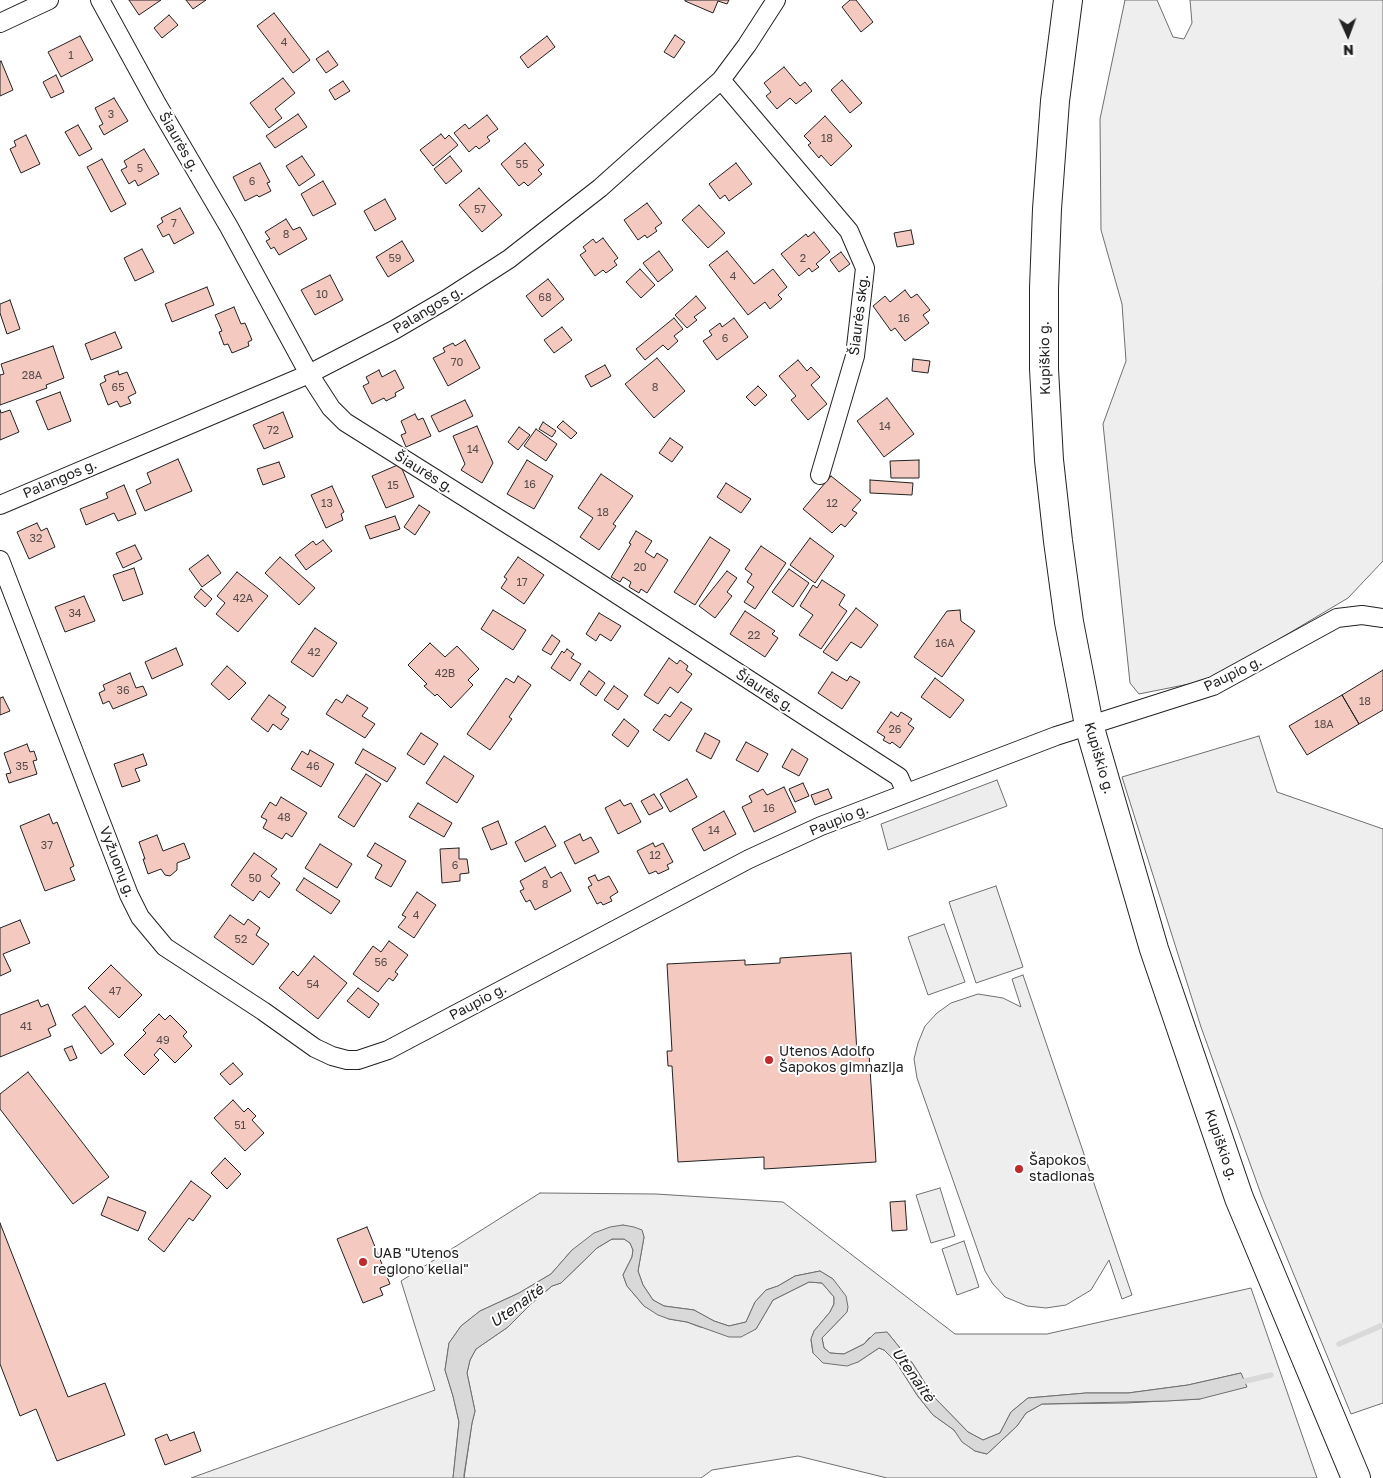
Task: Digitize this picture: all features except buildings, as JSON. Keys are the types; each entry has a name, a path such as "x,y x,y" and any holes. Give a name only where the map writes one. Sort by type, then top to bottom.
{"main road":[{"name":"Kupiškio g.","path":"1068,0 1055,101 1047,209 1044,288 1044,369 1049,460 1058,541 1069,622 1089,725 1154,949 1236,1189 1356,1478"}],"street":[{"path":"0,23 49,0"},
{"name":"Šiaurės g.","path":"100,0 157,104 229,227 308,374 331,408 345,422 547,549 899,776 906,793"},
{"name":"Palangos g.","path":"0,505 308,374 394,330 447,299 508,259 600,188 722,80 748,45 776,0"},
{"name":"Šiaurės skg.","path":"722,80 849,231 865,268 855,356 820,475"},
{"name":"Vyžuonų g.","path":"0,560 129,895 140,917 165,947 263,1010 316,1048 332,1056 346,1060 358,1060"},
{"name":"Paupio g.","path":"358,1060 388,1050 749,859 821,826 1056,736 1214,686 1337,618 1362,615 1383,618"}],"shaded area":[{"path":"1125,0 1157,0 1173,37 1184,39 1192,23 1190,0 1383,0 1383,561 1348,598 1244,660 1219,678 1139,694 1130,683 1103,424 1126,361 1122,304 1101,230 1100,119"},
{"path":"1259,736 1277,792 1383,829 1383,1403 1351,1414 1262,1197 1201,1027 1122,777"},
{"path":"997,780 1007,806 888,850 881,824"},
{"path":"996,886 1023,967 976,983 949,902"},
{"path":"944,924 965,982 928,995 908,937"},
{"name":"Šapokos stadionas","path":"1023,975 1132,1295 1122,1299 1109,1260 1091,1290 1066,1305 1046,1308 1027,1306 1005,1297 993,1284 985,1271 917,1078 914,1059 918,1043 925,1026 937,1013 951,1003 978,994 1003,998 1021,1007 1012,979"},
{"path":"940,1188 955,1236 931,1243 916,1195"},
{"path":"540,1193 656,1194 783,1202 955,1334 1047,1334 1251,1288 1317,1478 887,1478 798,1456 712,1470 701,1478 464,1478 475,1411 467,1373 470,1360 476,1349 508,1327 552,1286 561,1283 597,1248 612,1239 572,1250 551,1274 519,1293 480,1311 461,1326 449,1343 445,1370 459,1422 453,1478 191,1478 435,1390 401,1281","holes":["642,1231 644,1237 638,1271 643,1285 653,1300 664,1306 694,1310 714,1321 729,1326 746,1322 755,1302 766,1290 778,1286 795,1276 820,1271 833,1279 847,1312 822,1338 824,1348 830,1353 844,1354 864,1344 869,1338 887,1332 913,1364 933,1396 968,1432 983,1440 1000,1433 1011,1412 1028,1398 1086,1393 1128,1393 1188,1385 1241,1373 1200,1399 1126,1403 1042,1404 1026,1413 1017,1426 987,1454 975,1451 963,1442 954,1430 933,1415 917,1395 896,1362 884,1350 879,1348 858,1362 813,1353 811,1340 814,1331 830,1312 834,1304 834,1297 822,1283 809,1282 773,1300 756,1329 700,1327 687,1322 669,1319 644,1306 627,1286 623,1275 632,1257 633,1250 630,1243 624,1239 613,1239"]},
{"path":"964,1241 979,1287 957,1295 942,1249"}],"water":[{"path":"623,1225 642,1230 644,1237 638,1271 643,1285 653,1300 664,1306 694,1310 714,1321 729,1326 746,1322 755,1302 766,1290 778,1286 795,1276 820,1271 833,1279 846,1296 848,1307 847,1312 822,1338 824,1348 830,1353 844,1354 864,1344 875,1333 887,1332 913,1364 933,1396 968,1432 983,1440 1000,1433 1011,1412 1028,1398 1086,1393 1128,1393 1188,1385 1241,1373 1247,1387 1200,1399 1042,1404 1026,1413 1017,1426 987,1454 975,1451 962,1442 954,1430 933,1415 917,1395 896,1362 884,1350 879,1348 858,1362 847,1366 823,1363 813,1353 811,1339 814,1331 830,1312 834,1304 834,1297 822,1283 809,1282 773,1300 756,1329 741,1337 729,1337 687,1322 658,1315 644,1306 627,1286 623,1275 632,1257 633,1250 630,1243 624,1239 612,1239 597,1248 561,1283 552,1286 508,1327 476,1349 470,1360 467,1373 475,1411 464,1478 453,1478 459,1422 445,1370 449,1343 461,1326 480,1311 519,1293 551,1274 572,1250 594,1233 610,1227"}],"waterway":[{"name":"Utenaitė","path":"1339,1344 1383,1325"},
{"name":"Utenaitė","path":"1237,1383 1271,1375"}],"place":[{"name":"Utenos Adolfo Šapokos gimnazija","path":"769,1060"},
{"name":"Šapokos stadionas","path":"1019,1169"},
{"name":"UAB \"Utenos regiono keliai\"","path":"363,1262"}]}
